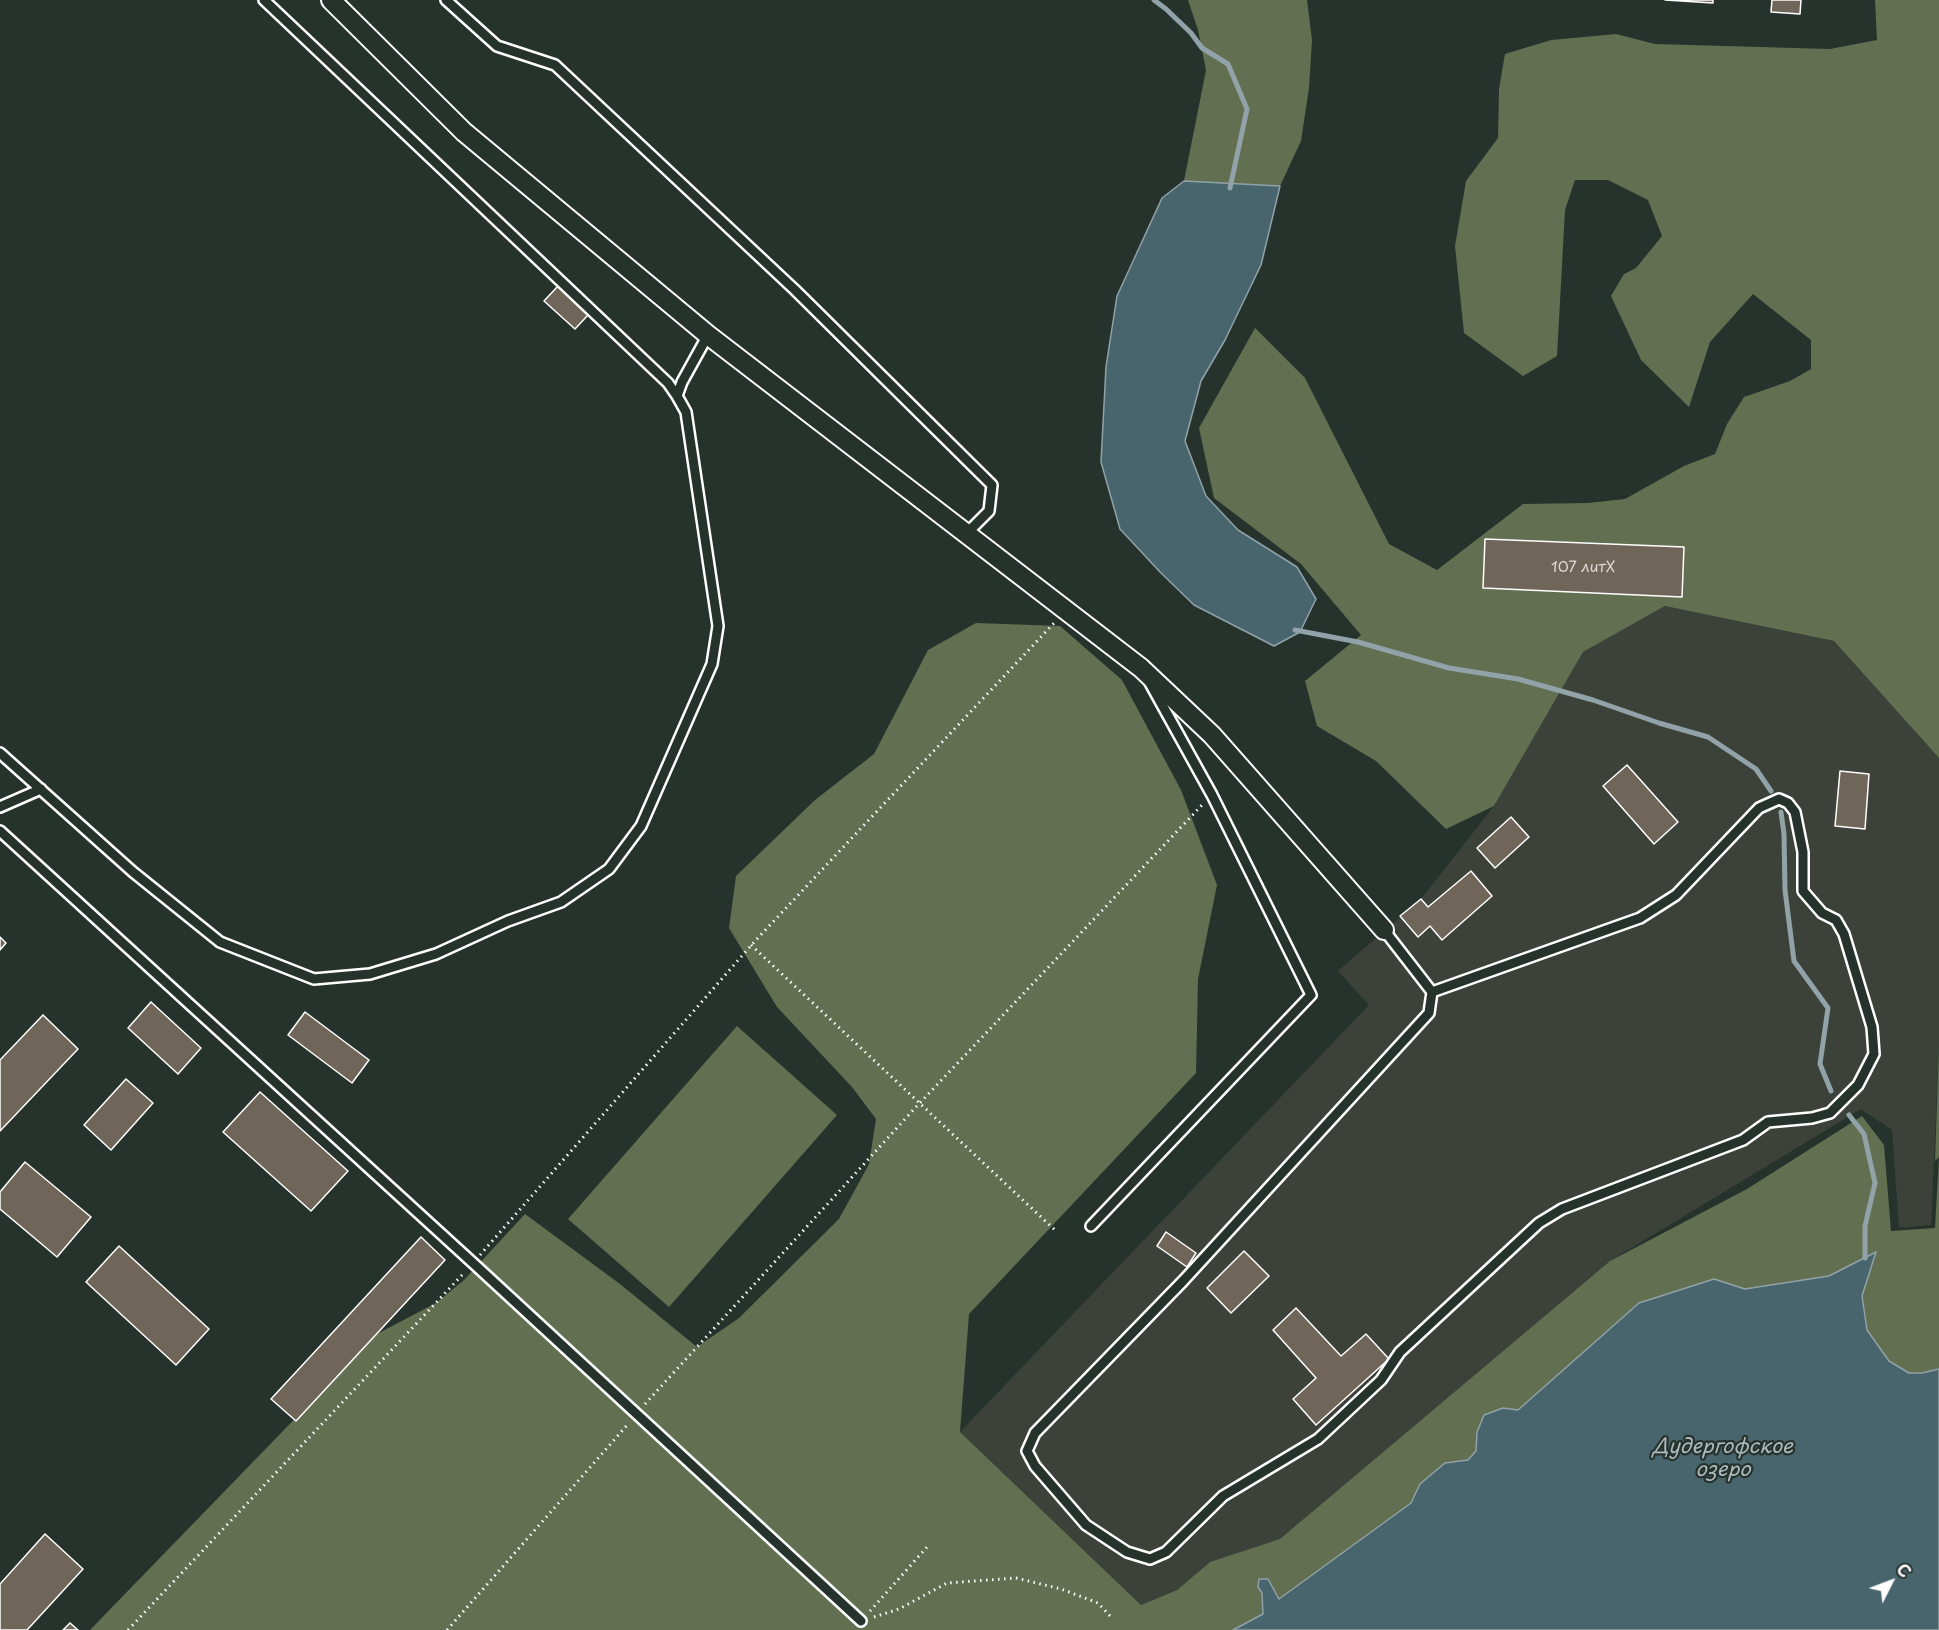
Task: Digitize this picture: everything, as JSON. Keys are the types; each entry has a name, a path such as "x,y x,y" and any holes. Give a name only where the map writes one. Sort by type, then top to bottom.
{"street":[{"path":"331,0 464,132 708,335 1141,668 1212,735 1384,930"}],"lane":[{"path":"0,753 133,872 220,942 314,979 370,974 436,954 508,921 561,902 609,870 640,826 712,664 718,626 686,412 677,396 660,375 264,0"},
{"path":"447,0 497,46 555,65 795,290 992,485 989,511 966,534"},
{"path":"677,396 682,382 708,335"},
{"path":"1090,1226 1311,995 1212,795 1141,668"},
{"path":"0,807 41,789"},
{"path":"1384,930 1432,992 1429,1013 1183,1281 1035,1433 1027,1451 1035,1466 1086,1525 1127,1552 1150,1559 1166,1552 1223,1496 1318,1439 1381,1380 1400,1352 1539,1223 1562,1209 1743,1140 1768,1122 1812,1118 1830,1113 1858,1085 1874,1054 1872,1027 1844,934 1836,920 1822,913 1803,891 1803,852 1795,812 1788,803 1779,799 1759,808 1676,895 1640,918 1432,992"},
{"path":"0,831 861,1621"}],"path":[{"path":"128,1630 473,1263 751,945 1066,610"},
{"path":"447,1630 637,1414 920,1102 1212,795"},
{"path":"751,945 1057,1232"},
{"path":"861,1621 927,1546"},
{"path":"861,1621 899,1609 947,1584 1016,1578 1061,1588 1098,1603 1112,1618"}],"shaded area":[{"path":"1665,606 1834,641 1939,758 1939,1045 1931,1225 1899,1228 1892,1130 1861,1109 1610,1261 1280,1540 1210,1562 1177,1590 1141,1605 960,1432 1369,1005 1338,971 1421,899 1494,806 1583,652"}],"green space":[{"path":"1188,0 1307,0 1312,40 1309,88 1301,141 1280,186 1184,181 1206,70 1198,30"},
{"path":"1875,0 1939,0 1939,758 1834,641 1665,606 1583,652 1494,806 1446,829 1376,761 1317,726 1305,681 1361,635 1301,564 1214,498 1199,428 1255,328 1305,378 1389,544 1437,570 1523,504 1588,503 1625,499 1684,466 1715,454 1727,424 1744,397 1790,381 1811,369 1811,340 1753,294 1710,342 1689,407 1641,360 1611,296 1624,274 1636,268 1662,236 1648,200 1608,180 1575,180 1565,210 1557,356 1523,376 1464,333 1455,246 1466,181 1498,138 1499,89 1505,54 1551,40 1616,34 1655,44 1830,49 1877,40"},
{"path":"976,623 1060,626 1122,680 1181,790 1217,885 1198,979 1196,1073 969,1314 960,1432 1141,1605 1177,1590 1210,1562 1280,1539 1610,1261 1747,1189 1862,1116 1884,1145 1891,1231 1935,1228 1939,1157 1939,1369 1909,1373 1889,1361 1867,1330 1862,1296 1876,1252 1829,1276 1745,1289 1714,1280 1639,1303 1518,1410 1503,1408 1477,1432 1476,1451 1468,1460 1445,1463 1420,1484 1411,1503 1279,1599 1268,1579 1262,1593 1263,1614 1233,1630 90,1630 377,1334 436,1303 464,1280 525,1214 620,1284 697,1347 739,1318 839,1219 869,1164 876,1119 852,1087 777,1007 729,928 736,876 815,800 874,754 928,650"},
{"path":"737,1026 837,1115 669,1307 568,1219"},
{"path":"1939,1045 1939,1157 1935,1161"}],"water":[{"path":"1184,181 1280,186 1261,265 1225,340 1201,381 1185,441 1206,496 1238,530 1297,567 1316,599 1300,632 1274,646 1194,605 1160,572 1120,529 1101,462 1106,367 1117,296 1162,198"},
{"name":"Дудергофское озеро","path":"1876,1252 1862,1296 1867,1330 1889,1361 1909,1373 1939,1369 1939,1630 1233,1630 1263,1614 1262,1593 1258,1587 1259,1579 1268,1579 1279,1599 1411,1503 1420,1484 1445,1463 1468,1460 1476,1451 1477,1432 1484,1415 1503,1408 1518,1410 1639,1303 1714,1279 1745,1289 1829,1276"}],"building":[{"path":"1665,0 1713,0 1713,3"},
{"path":"1772,0 1801,0 1800,14 1771,12"},
{"path":"558,286 588,315 575,329 544,301"},
{"path":"1485,539 1684,547 1682,597 1483,588"},
{"path":"1627,765 1678,822 1654,844 1603,786"},
{"path":"1840,771 1869,774 1865,829 1835,826"},
{"path":"1511,817 1529,837 1495,868 1477,848"},
{"path":"1471,871 1492,896 1442,940 1430,926 1418,937 1400,916 1421,899 1428,907"},
{"path":"0,937 6,943 0,950"},
{"path":"151,1002 201,1048 178,1074 128,1028"},
{"path":"305,1012 369,1060 352,1083 288,1035"},
{"path":"43,1015 78,1049 0,1131 0,1060"},
{"path":"126,1079 153,1103 111,1150 84,1125"},
{"path":"260,1092 348,1171 311,1211 223,1132"},
{"path":"25,1162 91,1217 57,1257 0,1209 0,1192"},
{"path":"1166,1232 1196,1253 1187,1267 1157,1246"},
{"path":"421,1237 445,1260 296,1421 271,1399"},
{"path":"119,1246 209,1329 176,1365 86,1282"},
{"path":"1244,1251 1269,1276 1231,1313 1207,1288"},
{"path":"1296,1308 1341,1356 1366,1334 1389,1359 1316,1425 1293,1399 1316,1378 1273,1330"},
{"path":"45,1534 83,1569 27,1630 0,1630 0,1584"},
{"path":"70,1623 78,1630 63,1630"}],"waterway":[{"path":"1154,0 1191,33 1202,48 1228,64 1247,109 1230,188"},
{"path":"1295,630 1358,642 1449,668 1518,679 1593,700 1708,737 1756,769 1771,791"},
{"path":"1781,812 1784,834 1785,890 1794,961 1828,1008 1820,1064 1831,1091"},
{"path":"1849,1115 1864,1134 1875,1183 1865,1226 1865,1258"}]}
